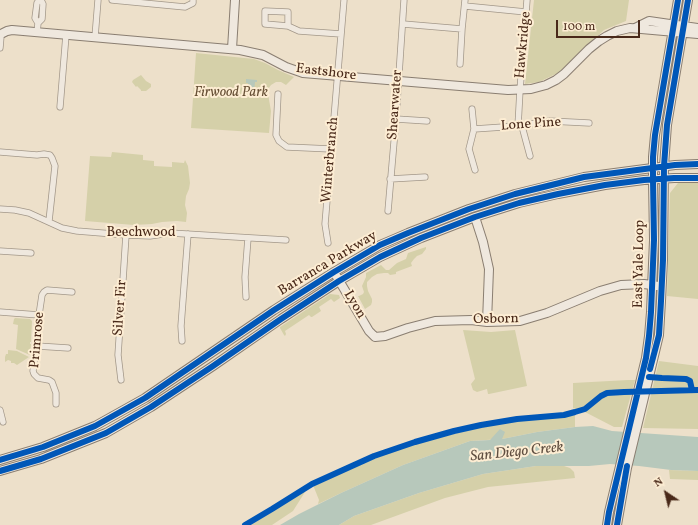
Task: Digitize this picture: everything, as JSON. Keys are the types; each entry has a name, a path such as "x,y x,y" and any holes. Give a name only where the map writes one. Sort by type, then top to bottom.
{"main road":[{"path":"232,49 234,0"},
{"name":"East Yale Loop","path":"634,427 633,410 646,358 652,312 654,240 653,167 655,135 678,0"},
{"name":"East Yale Loop","path":"607,525 609,512 624,467 659,335 662,301 664,166 667,125 688,0"},
{"name":"Eastshore","path":"3,33 12,30 232,49 263,55 293,70 303,73 520,90 546,85 556,80 589,50 607,36 617,31 634,28 649,21 673,28 698,28"},
{"name":"Eastshore","path":"683,29 698,34"},
{"name":"Barranca Parkway","path":"0,460 44,447 95,426 145,398 274,310 334,272 380,245 408,233 469,209 515,194 584,177 653,167 698,164"},
{"name":"Barranca Parkway","path":"0,471 41,459 100,436 179,390 281,319 339,281 380,257 421,238 475,217 519,203 558,194 605,185 664,179 698,178"},
{"path":"475,217 483,242 489,269 487,322"},
{"name":"Lyon","path":"334,272 370,331 376,337"},
{"name":"Osborn","path":"376,337 385,336 435,321 520,321 547,313 600,291 621,285 644,284 662,286"},
{"path":"172,379 179,390"},
{"name":"East Yale Loop","path":"617,525 624,467"}],"street":[{"path":"37,33 38,23 42,19 43,4 40,0"},
{"path":"95,38 98,0"},
{"path":"112,0 185,7 193,3 193,0"},
{"name":"Winterbranch","path":"328,243 325,224 344,0"},
{"name":"Shearwater","path":"388,210 404,0"},
{"name":"Hawkridge","path":"527,0 520,90 521,125 530,156"},
{"path":"460,64 465,3 526,12"},
{"path":"288,26 288,12 265,10 265,24 288,26 299,31 341,34"},
{"path":"402,24 462,30"},
{"path":"0,48 1,36 3,33"},
{"path":"60,107 66,35"},
{"path":"278,94 276,135 279,141 287,146 331,149"},
{"path":"472,109 474,128 469,149 475,170"},
{"path":"396,119 427,121"},
{"name":"Lone Pine","path":"474,128 521,125 550,121 589,123"},
{"path":"0,152 50,155 55,166 49,221"},
{"path":"390,179 425,177"},
{"name":"Beechwood","path":"0,209 29,213 62,228 77,231 150,236 170,233 286,240"},
{"path":"182,340 181,326 188,234"},
{"name":"Silver Fir","path":"121,380 118,355 126,235"},
{"path":"246,297 244,277 248,238"},
{"path":"0,251 30,253"},
{"name":"Primrose","path":"56,404 56,393 52,382 46,379 38,378 34,374 33,369 37,346 39,315 42,295 44,292 47,290 72,292"},
{"path":"0,312 39,315"},
{"path":"37,346 68,348"},
{"path":"0,410 3,422"}],"green space":[{"path":"534,0 629,0 626,21 604,30 560,72 539,82 525,84"},
{"name":"Firwood Park","path":"196,53 254,59 294,77 286,85 281,82 276,82 268,89 271,111 269,133 191,128"},
{"path":"141,75 151,84 151,87 146,91 141,91 132,82"},
{"path":"112,152 143,155 143,160 154,161 154,166 172,167 172,162 184,163 185,160 188,166 190,183 185,205 187,213 186,222 177,221 134,225 85,221 90,156 111,157"},
{"path":"678,183 698,183 698,299 667,296 670,193"},
{"path":"426,247 422,254 417,256 411,263 412,266 396,272 396,274 377,274 367,282 368,291 372,302 371,305 365,309 358,296 364,292 362,286 366,273 381,265 386,270 389,270 397,263 406,259 408,253"},
{"path":"330,294 339,295 340,298 334,302 331,299 319,307 321,311 312,317 309,315 285,331 286,334 285,336 284,335 280,327"},
{"path":"15,318 30,319 32,321 30,355 16,349 18,325 13,324"},
{"path":"463,330 491,332 515,330 527,386 489,394 487,389 477,392 473,390 471,384 475,379"},
{"path":"8,350 17,351 29,357 17,365 8,360 5,362 5,357 6,354 8,354"},
{"path":"659,361 698,366 698,429 643,428"},
{"path":"635,380 622,427 614,427 585,412 573,408 573,383"},
{"path":"575,414 575,427 537,432 502,439 470,441 403,465 318,504 319,500 313,485 373,458 416,443 478,428 518,421"},
{"path":"536,466 564,466 570,468 574,472 575,478 488,487 445,498 371,525 339,525 354,516 419,493 483,474"},
{"path":"669,470 698,471 698,480 670,479"},
{"path":"305,490 293,511 272,525 251,525"}],"water":[{"path":"246,79 257,80 257,82 255,82 254,92 247,92 248,83 246,83"},
{"name":"San Diego Creek","path":"593,426 612,431 698,437 698,471 610,464 589,466 536,466 483,474 419,493 354,516 339,525 280,525 341,493 403,465 470,441 490,440 500,429 505,432 502,439 537,432"}],"cycle path":[{"path":"607,525 646,358 649,336 654,240 653,157 655,135 678,0"},
{"path":"650,369 659,335 663,260 664,166 667,125 688,0"},
{"path":"0,460 43,447 95,426 145,398 274,310 334,272 380,245 408,233 469,209 515,194 584,177 675,165 698,164"},
{"path":"0,471 41,459 106,433 151,407 339,281 380,257 421,238 475,217 519,203 558,194 605,185 644,180 698,178"},
{"path":"649,377 686,379 690,381 692,390"},
{"path":"245,525 312,484 374,456 415,442 481,425 517,419 564,415 585,409 607,393 698,390"},
{"path":"617,525 627,466"}]}
